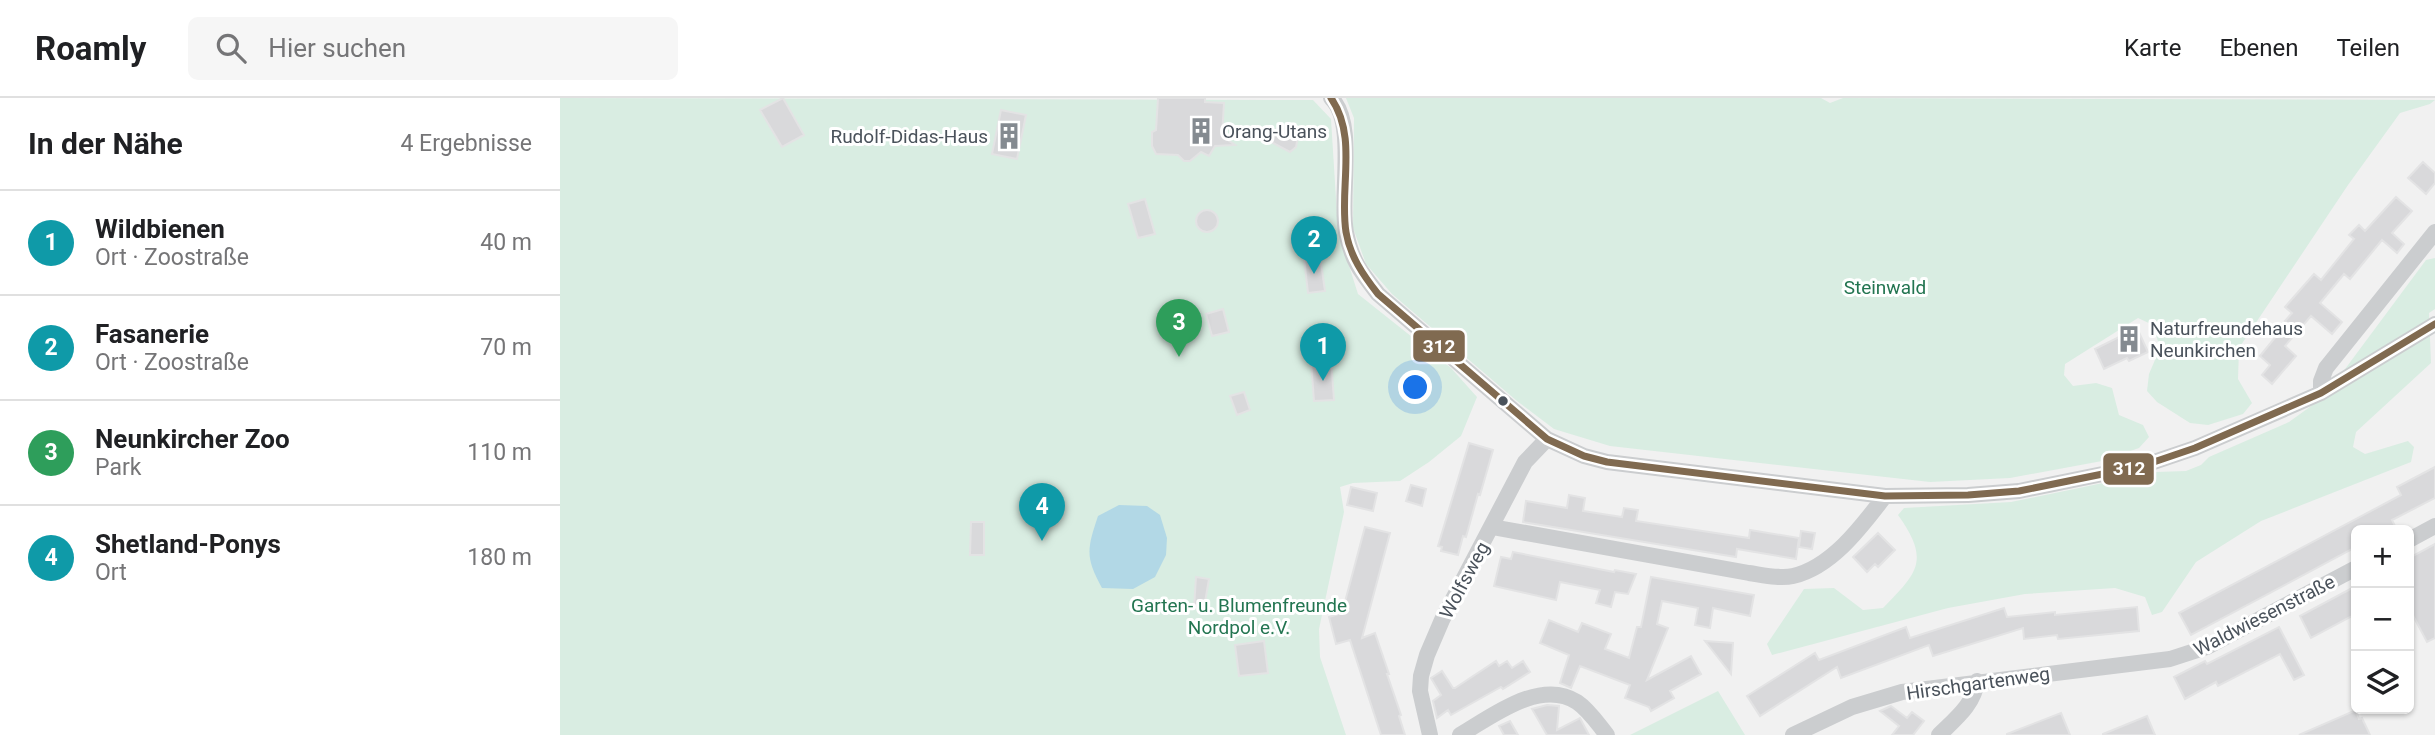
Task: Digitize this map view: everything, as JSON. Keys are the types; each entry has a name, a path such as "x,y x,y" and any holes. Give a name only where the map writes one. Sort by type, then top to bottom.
{"street":[{"path":"1331,98 1344,126 1345,229 1356,265 1378,294 1548,439 1584,456 1607,462 1885,496 2019,491 2142,466 2253,424 2321,393 2435,324"},
{"path":"2321,393 2321,381 2326,368 2435,232"},
{"name":"Wolfsweg","path":"1430,735 1420,691 1427,655 1442,620 1525,462 1548,439"},
{"path":"1492,527 1749,573 1791,576 1811,570 1831,555 1885,496"},
{"path":"2414,537 2435,526"},
{"name":"Waldwiesenstraße","path":"2169,659 2207,647 2351,571"},
{"name":"Hirschgartenweg","path":"1793,735 1852,708 1902,692 2169,659"},
{"path":"1939,735 1966,709 1976,693 1977,681"},
{"path":"1460,735 1524,699 1547,694 1562,695 1577,702 1592,715 1607,735"}],"green space":[{"name":"Garten- u. Blumenfreunde Nordpol e.V.","path":"560,98 1313,100 1331,119 1338,231 1358,294 1451,368 1477,397 1461,436 1429,462 1400,481 1353,483 1340,487 1344,512 1319,629 1320,657 1346,735 560,735"},
{"name":"Steinwald","path":"1346,98 1821,98 1830,103 1843,98 2435,100 2400,113 2348,185 2239,348 2238,379 2252,403 2243,414 2208,425 2190,423 2157,402 2147,391 2149,374 2160,348 2153,325 2138,318 2065,364 2064,375 2073,386 2096,383 2112,388 2119,415 2143,425 2149,437 2139,448 2102,461 2010,478 1930,482 1610,446 1554,429 1517,401 1392,294 1366,264 1353,228 1354,118"},
{"path":"2435,258 2435,309 2429,313 2431,363 2356,432 2353,447 2365,454 2408,441 2414,447 2411,462 2261,521 2196,562 2162,612 2152,615 2145,597 2115,588 2025,594 1948,608 1772,655 1767,644 1804,589 1834,588 1863,610 1883,608 1895,596 1916,566 1914,544 1898,515 1904,508 2011,502 2156,472 2186,471 2201,465 2209,457 2289,422 2325,396 2426,260"},
{"path":"1718,691 1745,735 1630,735"}],"water":[{"path":"1119,505 1147,506 1160,515 1167,538 1166,555 1155,577 1133,589 1102,588 1090,560 1090,545 1098,516"}],"building":[{"path":"783,98 804,135 782,147 760,110"},
{"name":"Orang-Utans","path":"1158,98 1205,98 1205,102 1224,103 1222,136 1235,145 1215,146 1209,156 1201,152 1190,161 1184,161 1178,155 1156,154 1152,146 1152,132 1156,130"},
{"name":"Rudolf-Didas-Haus","path":"1001,110 1026,115 1017,159 992,154"},
{"path":"1277,128 1298,137 1296,147 1290,152 1273,143 1271,137"},
{"path":"2423,162 2435,173 2435,183 2426,194 2408,178"},
{"path":"2396,197 2412,211 2392,233 2404,244 2397,253 2382,240 2350,279 2344,274 2320,303 2342,322 2332,334 2311,316 2285,346 2296,356 2272,384 2262,375 2270,365 2260,356 2287,323 2285,321 2292,313 2285,307 2314,274 2321,280 2354,239 2349,235 2359,225 2365,231"},
{"path":"1145,199 1155,234 1138,238 1128,204"},
{"path":"1207,210 1215,213 1218,221 1215,229 1207,232 1199,229 1196,221 1199,213"},
{"path":"1320,256 1325,291 1308,293 1304,258"},
{"path":"1223,309 1229,332 1212,336 1206,314"},
{"name":"Naturfreundehaus Neunkirchen","path":"2137,328 2148,352 2104,369 2095,349"},
{"path":"1331,360 1334,400 1314,401 1311,361"},
{"path":"1244,392 1250,410 1237,415 1230,396"},
{"path":"1469,443 1493,450 1458,555 1441,551 1442,547 1438,546"},
{"path":"2435,467 2435,498 2392,520 2394,525 2351,525 2351,550 2191,635 2179,613 2401,495 2397,487"},
{"path":"1411,485 1426,489 1422,506 1406,501"},
{"path":"1351,487 1377,493 1373,511 1347,505"},
{"path":"1569,495 1585,498 1583,511 1622,517 1624,508 1638,510 1636,521 1749,538 1750,530 1799,538 1796,559 1737,549 1736,557 1523,522 1526,501 1567,508"},
{"path":"971,522 984,522 984,555 970,555"},
{"path":"1365,527 1390,533 1362,638 1375,633 1405,735 1381,735 1350,640 1336,644 1329,617 1342,613"},
{"path":"1801,531 1815,533 1812,549 1799,547"},
{"path":"1878,533 1895,550 1878,567 1875,564 1867,572 1853,557"},
{"path":"2435,544 2435,638 2427,642 2414,617 2414,555"},
{"path":"1513,552 1636,574 1628,594 1615,592 1611,607 1596,603 1600,590 1560,582 1556,600 1494,586 1501,557 1511,559"},
{"path":"1196,577 1209,579 1204,608 1194,608"},
{"path":"1651,577 1754,595 1750,616 1713,608 1710,628 1695,625 1698,608 1662,601 1657,624 1668,628 1647,680 1691,656 1701,674 1670,691 1674,698 1651,711 1649,707 1625,698 1630,685 1580,666 1571,688 1560,683 1569,655 1540,643 1549,620 1578,632 1582,623 1611,634 1605,649 1629,658 1637,627 1641,627"},
{"path":"2351,589 2351,617 2311,638 2300,616"},
{"path":"2137,607 2139,631 2058,639 2057,635 2024,639 2023,628 1933,656 1929,645 1841,678 1837,667 1760,716 1747,696 1815,653 1819,660 1906,627 1910,638 2004,608 2007,617"},
{"path":"2279,627 2304,675 2294,680 2280,654 2218,686 2216,682 2185,699 2174,677 2205,661 2207,664"},
{"path":"1264,641 1268,673 1239,676 1235,645"},
{"path":"1705,641 1733,643 1731,674"},
{"path":"1496,661 1499,666 1507,661 1512,668 1523,661 1530,672 1451,715 1448,710 1437,718 1433,701 1441,695 1431,678 1442,671 1455,688"},
{"path":"1547,705 1559,706 1557,730 1580,718 1589,735 1547,735 1532,709"},
{"path":"1891,706 1907,718 1912,712 1924,721 1913,735 1892,735 1899,726 1880,711"},
{"path":"2351,712 2357,714 2359,719 2362,718 2370,735 2299,735"},
{"path":"2061,713 2070,735 2007,735 2007,734"},
{"path":"2147,716 2155,735 2103,735 2103,734"},
{"path":"1510,721 1518,735 1504,735 1499,726"}],"transit line":[{"name":"312","path":"1331,98 1339,113 1346,146 1346,232 1358,265 1372,287 1547,439 1584,456 1607,462 1885,496 2019,491 2142,466 2195,448 2321,393 2435,324"}],"place":[{"name":"Orang-Utans","path":"1201,131"},
{"name":"Rudolf-Didas-Haus","path":"1009,136"},
{"name":"Fasanerie","path":"1314,274"},
{"name":"Naturfreundehaus Neunkirchen","path":"2129,339"},
{"name":"Neunkircher Zoo","path":"1179,357"},
{"name":"Wildbienen","path":"1323,381"},
{"name":"Shetland-Ponys","path":"1042,541"}]}
